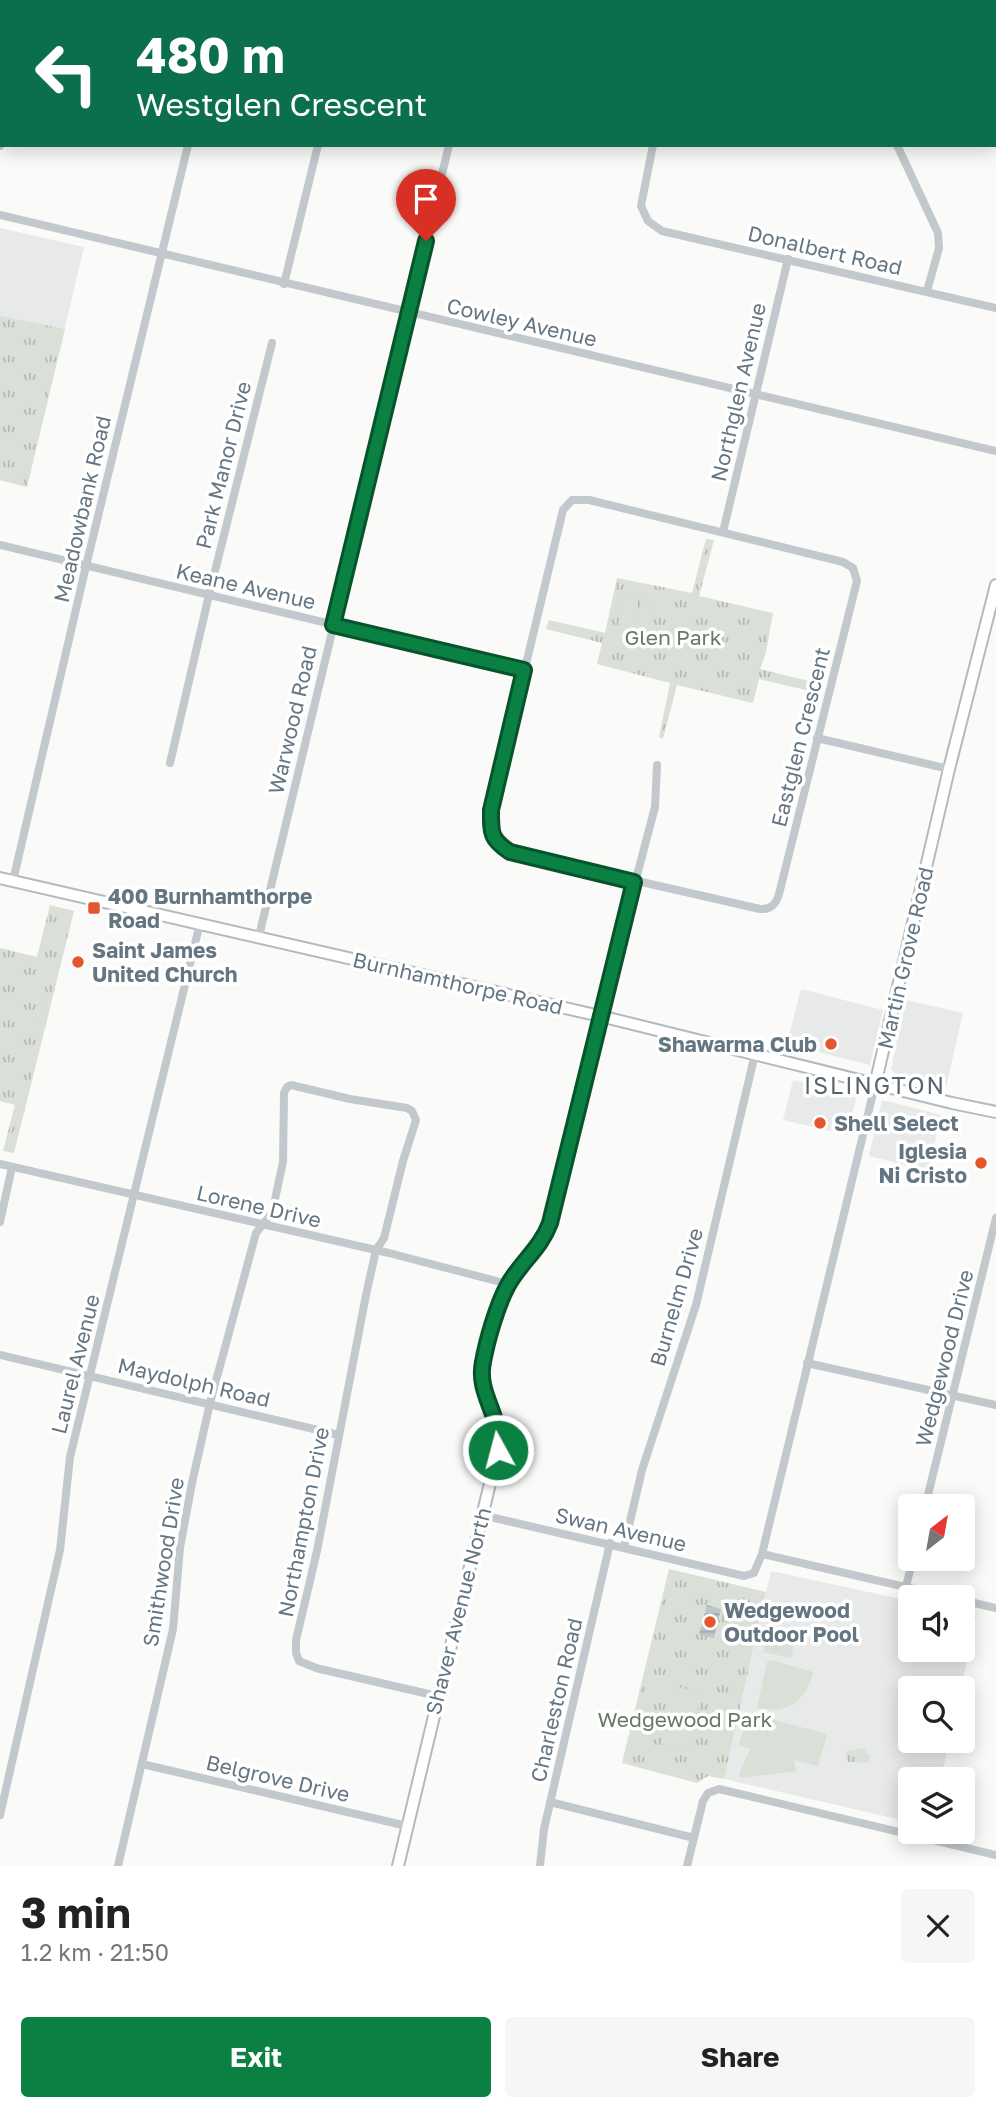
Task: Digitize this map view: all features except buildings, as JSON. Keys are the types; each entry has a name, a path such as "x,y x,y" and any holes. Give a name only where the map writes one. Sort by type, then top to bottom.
{"main road":[{"name":"Martin Grove Road","path":"875,1085 949,769 996,585"},
{"name":"Burnhamthorpe Road","path":"0,878 600,1016 875,1085 996,1112"},
{"name":"Shaver Avenue North","path":"398,1866 499,1440 498,1425 482,1384 483,1361 509,1284 544,1238 550,1223 600,1016"}],"street":[{"name":"Meadowbank Road","path":"13,881 188,147"},
{"path":"284,284 318,147"},
{"name":"Warwood Road","path":"259,936 449,147"},
{"name":"Donalbert Road","path":"653,147 641,206 648,221 662,231 996,308"},
{"path":"898,147 938,233 939,248 927,291"},
{"name":"Cowley Avenue","path":"0,215 996,451"},
{"name":"Northglen Avenue","path":"723,533 788,259"},
{"name":"Park Manor Drive","path":"170,763 272,343"},
{"path":"634,882 510,852 495,843 491,830 491,810 563,510 572,500 589,500 723,533"},
{"name":"Eastglen Crescent","path":"634,882 760,909 772,906 779,894 857,581 853,568 843,562 723,533"},
{"name":"Keane Avenue","path":"0,545 524,670"},
{"path":"817,738 949,769"},
{"name":"Shaver Avenue North","path":"600,1016 655,807 657,765"},
{"name":"Laurel Avenue","path":"0,1815 56,1571 70,1457 200,923"},
{"name":"Burnelm Drive","path":"624,1546 642,1470 696,1305 755,1054"},
{"name":"Northampton Drive","path":"261,1225 272,1213 283,1162 284,1093 287,1087 295,1085 412,1111 416,1120 384,1238 376,1250 355,1346 307,1598 296,1640 296,1653 299,1661 316,1668 437,1696"},
{"name":"Martin Grove Road","path":"752,1575 758,1568 762,1554 875,1085"},
{"name":"Lorene Drive","path":"0,1164 376,1250 509,1284"},
{"path":"0,1222 12,1167"},
{"name":"Wedgewood Drive","path":"928,1494 996,1218"},
{"name":"Smithwood Drive","path":"118,1866 173,1629 182,1532 210,1404 253,1244 261,1225"},
{"name":"Maydolph Road","path":"0,1355 339,1435"},
{"path":"807,1363 996,1405"},
{"name":"Swan Avenue","path":"482,1515 744,1576 752,1575"},
{"name":"Charleston Road","path":"541,1866 544,1829 610,1543"},
{"path":"762,1554 902,1585"},
{"path":"975,1603 996,1608"},
{"name":"Belgrove Drive","path":"142,1764 407,1826"},
{"path":"687,1866 703,1801 716,1789 996,1856 994,1866"},
{"path":"550,1802 694,1838"}],"shaded area":[{"path":"0,228 84,247 27,487 0,480"},
{"path":"801,989 883,1010 870,1065 787,1044"},
{"path":"906,1000 963,1013 946,1087 897,1076 891,1069"},
{"path":"793,1080 857,1095 847,1135 783,1120"},
{"path":"882,1100 941,1115 928,1171 869,1156"},
{"path":"771,1571 898,1598 898,1662 967,1662 964,1676 898,1676 898,1753 947,1753 944,1767 898,1767 898,1819 724,1779"},
{"name":"Wedgewood Outdoor Pool","path":"707,1605 721,1609 714,1638 699,1635"}],"green space":[{"path":"0,316 65,329 27,487 0,480"},
{"name":"Glen Park","path":"706,539 714,540 699,596 773,613 760,669 821,684 819,693 759,679 753,703 677,685 663,739 659,737 670,683 597,664 602,643 546,629 549,620 605,633 617,578 692,593"},
{"path":"625,595 639,598 632,627 618,624"},
{"path":"642,599 655,602 648,631 635,628"},
{"path":"50,905 74,911 14,1153 3,1151 15,1105 0,1101 0,948 37,957"},
{"path":"45,995 52,996 46,1024 39,1022"},
{"name":"Wedgewood Park","path":"669,1569 766,1592 724,1779 708,1776 697,1783 622,1763"},
{"path":"767,1636 794,1643 791,1658 763,1652"},
{"path":"771,1660 813,1672 806,1691 794,1704 767,1710 757,1708 767,1662"},
{"path":"675,1686 702,1693 688,1751 661,1744"},
{"path":"748,1713 827,1734 818,1766 794,1760 796,1771 741,1778 739,1774 750,1749 739,1745"},
{"path":"863,1748 871,1757 867,1763 848,1762 847,1751"}],"place":[{"name":"400 Burnhamthorpe Road","path":"94,908"},
{"name":"Saint James United Church","path":"78,962"},
{"name":"Shawarma Club","path":"831,1044"},
{"name":"Shell Select","path":"820,1123"},
{"name":"Iglesia Ni Cristo","path":"981,1163"},
{"name":"Wedgewood Outdoor Pool","path":"710,1622"}],"district":[{"name":"ISLINGTON","path":"875,1085"}],"route":[{"path":"426,241 333,625 524,670 491,810 491,830 495,843 510,852 634,882 550,1223 544,1238 509,1284 500,1304 483,1361 482,1384 498,1425 498,1450"}]}
